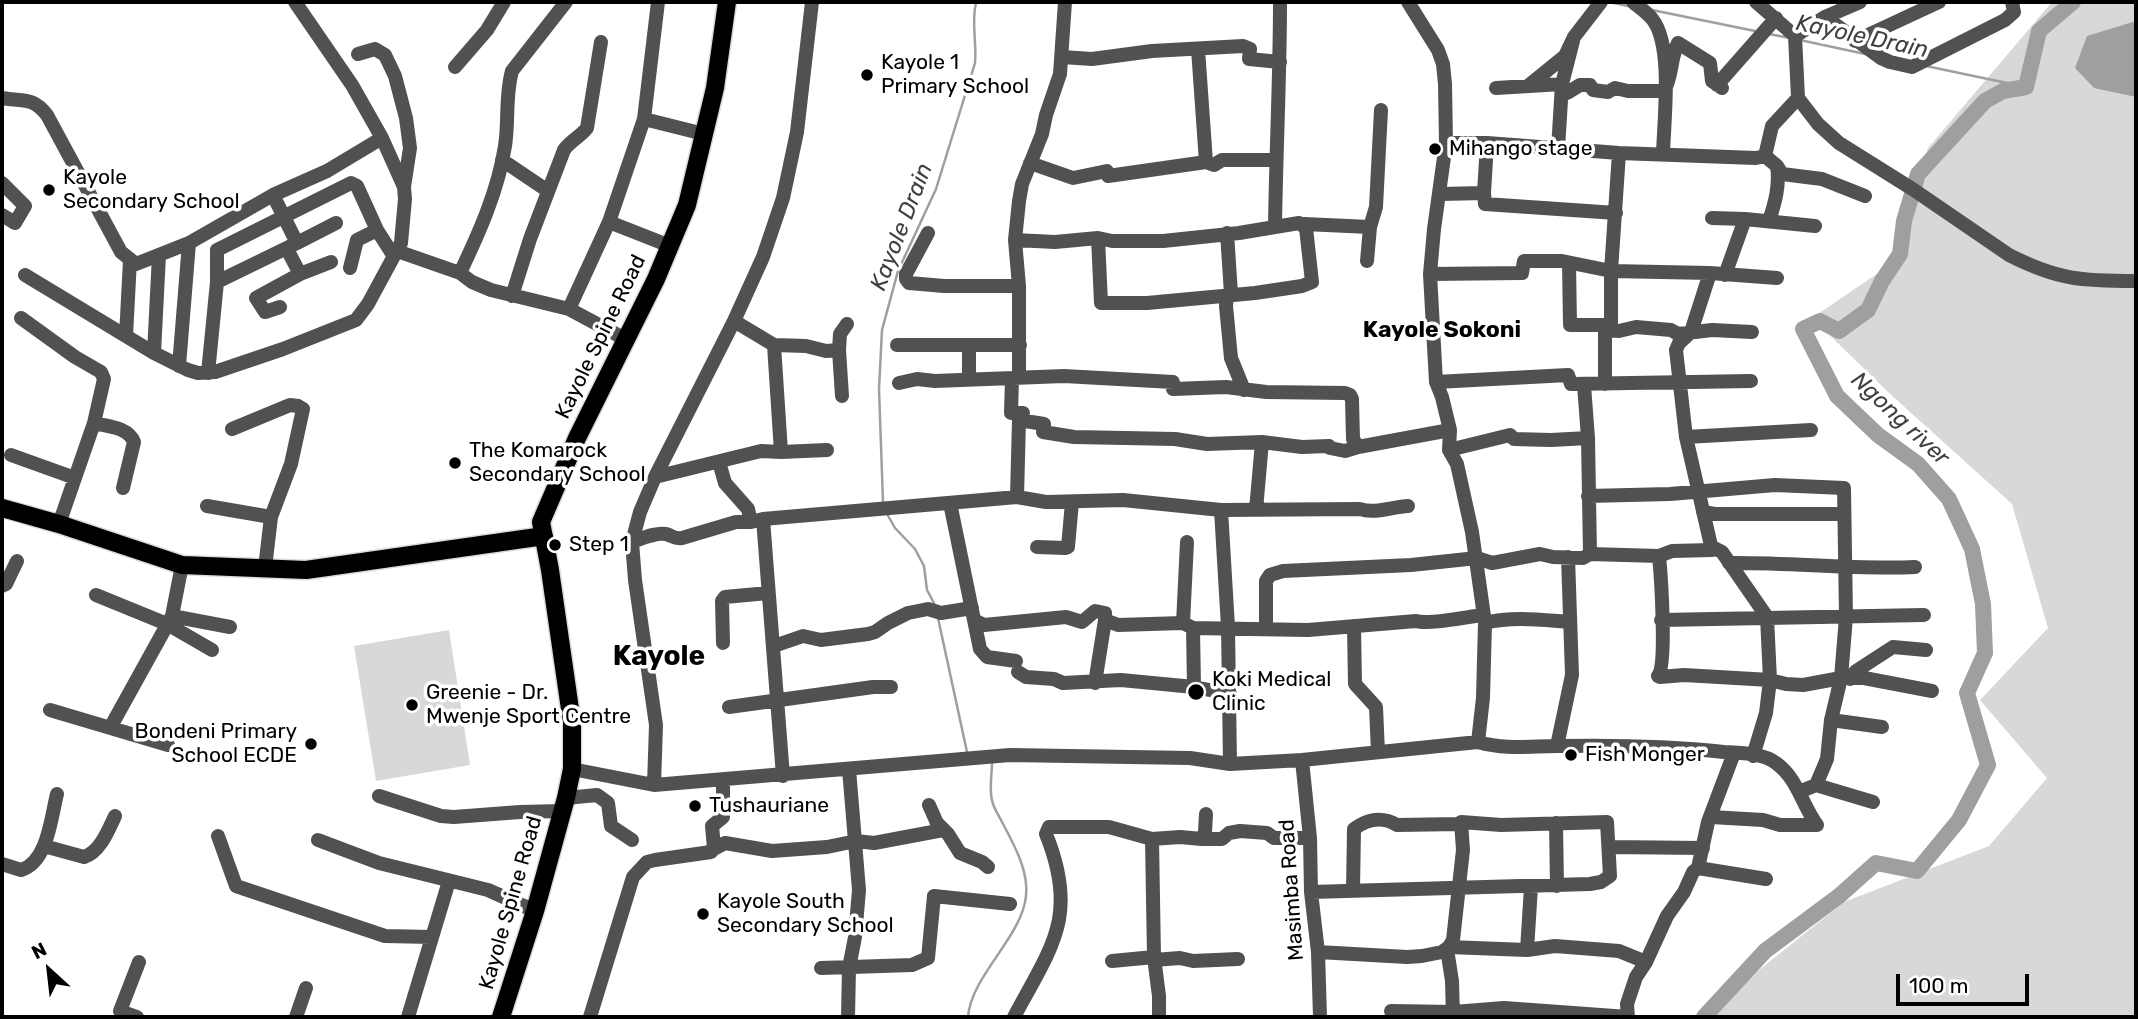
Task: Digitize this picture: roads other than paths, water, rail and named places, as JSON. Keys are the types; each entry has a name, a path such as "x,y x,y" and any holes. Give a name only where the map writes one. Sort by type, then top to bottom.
{"main road":[{"name":"Kayole Spine Road","path":"501,1017 535,911 572,769 572,723 541,522 625,339 656,279 687,205 715,88 727,2"},
{"path":"2,508 182,565 306,570 544,536"}],"street":[{"path":"295,2 352,85 382,138 404,187"},
{"path":"455,67 487,30 504,2"},
{"path":"460,273 484,222 502,160 512,71 566,2"},
{"path":"569,309 609,222 644,119 658,2"},
{"path":"654,785 656,725 632,542 654,477 734,321 763,257 783,198 797,132 812,2"},
{"path":"1023,413 1011,413 1020,345 1015,240 1022,184 1042,134 1060,74 1065,2"},
{"path":"1275,228 1280,2"},
{"path":"1408,2 1428,31 1443,64 1446,143 1430,274 1436,383 1450,430 1448,450 1457,464 1477,558 1484,619 1484,688 1478,742"},
{"path":"1528,86 1565,56 1574,37 1601,2"},
{"path":"1633,2 1654,21 1663,42 1663,154"},
{"path":"1756,2 1796,36 1798,98 1818,124 1839,143 2009,255 2041,271 2090,281 2136,281"},
{"path":"1796,36 1833,11 1860,2"},
{"path":"1855,41 1939,2"},
{"path":"1833,11 1855,41 1890,62 1912,66 2005,20 2014,12 2012,2"},
{"path":"1664,91 1671,79 1671,57 1678,43 1710,63 1712,80 1719,87 1776,19"},
{"path":"1559,149 1562,84 1574,37"},
{"path":"512,296 564,150 587,128 601,42"},
{"path":"1062,57 1091,59 1152,51 1243,46 1250,49 1249,59 1280,62"},
{"path":"24,275 154,353 198,373 208,373 283,349 356,320 373,296 402,234 410,140 395,76 382,51 375,49 358,54"},
{"path":"1198,49 1206,162"},
{"path":"1562,84 1567,93 1580,85 1590,85 1593,90 1608,92 1615,88 1628,91 1664,91"},
{"path":"1496,88 1562,84"},
{"path":"2,98 31,100 47,115 121,251 136,264 189,243 273,195 327,172 382,138"},
{"path":"1769,221 1778,179 1771,161 1772,126 1798,98"},
{"path":"1367,261 1370,226 1376,207 1381,110"},
{"path":"644,119 704,134"},
{"path":"1446,143 1756,158 1771,161 1782,174 1822,179 1865,196"},
{"path":"1487,143 1485,204 1616,213"},
{"path":"1611,328 1611,271 1619,153"},
{"path":"1030,163 1073,178 1107,171 1108,176 1206,162 1214,165 1222,159 1276,160"},
{"path":"502,160 548,191"},
{"path":"2,183 25,205 15,223 2,215"},
{"path":"208,373 217,282 217,250 351,183 357,186 377,230 395,253 460,273 472,282 512,296 569,309 625,339"},
{"path":"1441,194 1484,193"},
{"path":"273,195 285,217 300,274"},
{"path":"1712,218 1815,226"},
{"path":"1712,550 1686,438 1676,350 1679,343 1691,332 1745,219"},
{"path":"609,222 670,246"},
{"path":"217,282 336,223"},
{"path":"1015,240 1055,242 1098,238 1112,241 1163,241 1299,223 1370,226"},
{"path":"1098,238 1101,303 1147,303 1255,293 1312,282 1304,224"},
{"path":"350,268 357,240 377,230"},
{"path":"928,233 906,274 909,283 1019,286"},
{"path":"1227,233 1229,295 1226,306 1231,358 1244,390"},
{"path":"179,366 189,243"},
{"path":"154,353 159,255"},
{"path":"126,336 130,260"},
{"path":"1430,274 1522,273 1524,261 1569,262 1611,271 1777,278"},
{"path":"280,307 265,312 256,298 300,274 331,262"},
{"path":"1569,262 1570,325 1636,327 1671,330 1678,334 1734,330 1752,332"},
{"path":"21,318 75,357 101,372 105,384 59,524"},
{"path":"734,321 774,345 839,350"},
{"path":"842,396 840,334 847,324"},
{"path":"1605,384 1603,332 1611,328"},
{"path":"774,345 781,453"},
{"path":"897,345 1020,345"},
{"path":"969,346 969,379"},
{"path":"1436,383 1568,375 1571,384 1584,385 1751,381"},
{"path":"899,383 917,379 1119,378 1172,382 1173,389 1200,386 1350,395 1353,439 1358,447"},
{"path":"1584,385 1588,438 1590,554"},
{"path":"232,429 290,405 303,409 291,464 271,517 265,568"},
{"path":"1017,497 1020,420 1044,424 1044,432 1074,437 1161,438 1208,444 1262,442 1283,446 1329,446 1345,451 1450,430"},
{"path":"94,423 128,432 133,438 123,488"},
{"path":"1686,438 1811,430"},
{"path":"1448,450 1510,435 1514,439 1588,438"},
{"path":"1256,510 1262,442"},
{"path":"654,477 761,451 781,453 827,450"},
{"path":"11,455 75,478"},
{"path":"719,462 725,483 757,520 774,646 775,699 783,776"},
{"path":"1588,496 1698,493 1715,489 1775,485 1844,489 1845,679 1831,720 1827,759 1816,785"},
{"path":"632,542 665,534 673,539 682,538 736,522 1017,497 1046,502 1123,500 1221,510 1360,509 1370,512 1386,507 1408,506"},
{"path":"1037,547 1068,547 1072,502"},
{"path":"950,503 982,655 1017,667 1026,677 1054,679 1063,683 1121,680 1194,687 1230,694"},
{"path":"207,506 271,517"},
{"path":"1221,510 1228,627 1230,764"},
{"path":"1703,512 1843,514"},
{"path":"1187,542 1188,625 1194,687"},
{"path":"1266,628 1266,581 1270,575 1283,571 1411,565 1477,558 1492,563 1540,554 1583,558 1590,554 1659,556 1672,551 1718,549 1767,617 1770,680 1766,713 1753,756"},
{"path":"1659,556 1660,677 1770,680 1802,685 1864,678 1933,691"},
{"path":"1557,746 1572,675 1568,557"},
{"path":"2,586 6,584 17,561"},
{"path":"1729,563 1882,569 1915,567"},
{"path":"110,728 170,620 182,565"},
{"path":"723,643 722,604 725,597 768,593"},
{"path":"96,595 170,620 230,627"},
{"path":"774,646 803,636 821,640 868,634 908,613 935,611 973,614 984,625 1066,617 1082,622 1095,611 1105,613 1095,683"},
{"path":"1661,620 1924,615"},
{"path":"1105,621 1118,625 1308,630 1416,621 1425,624 1433,620 1527,619 1570,622"},
{"path":"170,620 212,650"},
{"path":"1354,626 1355,684 1376,707 1378,752"},
{"path":"1845,679 1893,648 1926,650"},
{"path":"729,707 775,699 891,687"},
{"path":"50,710 168,745"},
{"path":"1831,720 1882,727"},
{"path":"572,769 654,785 1010,755 1190,758 1230,764 1302,760 1478,742 1497,748 1657,747 1734,753 1774,761 1785,771 1817,825 1780,825 1763,820 1711,817"},
{"path":"1391,1011 1453,1015 1504,1008 1628,1017 1629,995 1636,977 1646,962 1667,916 1685,892 1693,872 1698,868 1711,817 1734,753"},
{"name":"Masimba Road","path":"1302,760 1318,952 1320,1017"},
{"path":"848,1017 849,968 859,890 849,769"},
{"path":"710,851 714,848 712,826 723,817 723,780"},
{"path":"1799,792 1816,785 1873,802"},
{"path":"2,864 21,870 34,862 44,846 57,794"},
{"path":"379,796 441,816 454,817 564,805 597,795 608,803 611,826 632,840"},
{"path":"929,804 934,820 948,834 960,853 988,867"},
{"path":"1202,839 1206,814"},
{"path":"44,846 84,857 90,855 97,849 115,816"},
{"path":"1311,892 1531,887 1601,882 1610,876 1607,822 1397,825 1389,820 1370,820 1354,829 1353,890"},
{"path":"1556,823 1557,886"},
{"path":"1318,952 1407,957 1442,952 1448,948 1453,940 1463,850 1460,824"},
{"path":"1014,1017 1052,946 1060,918 1062,888 1057,861 1046,834 1049,827 1109,827 1152,839 1222,839 1229,833 1240,831 1267,833 1274,838 1310,838"},
{"path":"590,1017 633,877 647,862 707,853 725,843 772,851 827,847 856,841 874,843 943,830"},
{"path":"218,836 236,886 385,936 432,937"},
{"path":"1152,839 1154,958 1159,1017"},
{"path":"317,840 362,858 488,890 535,911"},
{"path":"1609,847 1703,848"},
{"path":"1698,868 1766,879"},
{"path":"408,1017 449,881"},
{"path":"1527,950 1531,887"},
{"path":"821,968 912,965 928,958 934,896 1010,904"},
{"path":"1448,948 1527,950 1555,946 1619,951 1646,962"},
{"path":"1448,948 1453,1015"},
{"path":"1112,961 1154,958 1193,961 1238,959"},
{"path":"137,1017 120,1011 139,962"},
{"path":"296,1017 306,988"}],"waterway":[{"name":"Kayole Drain","path":"1609,2 1628,6"},
{"name":"Ngong river","path":"1704,1017 1765,951 1839,896 1876,863 1917,871 1959,820 1988,765 1967,693 1985,653 1983,604 1972,549 1949,499 1918,464 1878,435 1837,396 1803,329 1820,321 1839,331 1868,310 1882,281 1900,254 1904,221 1918,174 1985,101 2003,91 2026,87 2039,31 2073,2"},
{"name":"Kayole Drain","path":"883,502 879,389 882,330 898,271 936,189 975,63 976,3"},
{"name":"Kayole Drain","path":"1652,10 1755,31"},
{"name":"Kayole Drain","path":"1769,34 1790,38"},
{"name":"Kayole Drain","path":"1800,40 1865,54"},
{"name":"Kayole Drain","path":"1926,66 2026,87"},
{"path":"887,514 895,528 915,549 924,566 927,590 935,605"},
{"path":"938,618 967,752"},
{"path":"968,1017 978,987 1016,926 1026,896 1025,876 1019,857 994,808 991,792 992,763"}],"place":[{"name":"Kayole 1 Primary School","path":"867,75"},
{"name":"Mihango stage","path":"1435,149"},
{"name":"Kayole Secondary School","path":"49,190"},
{"name":"The Komarock Secondary School","path":"455,463"},
{"name":"Step 1","path":"555,545"},
{"name":"Koki Medical Clinic","path":"1196,692"},
{"name":"Greenie - Dr. Mwenje Sport Centre","path":"412,705"},
{"name":"Bondeni Primary School ECDE","path":"311,744"},
{"name":"Fish Monger","path":"1571,755"},
{"name":"Tushauriane","path":"695,806"},
{"name":"Kayole South Secondary School","path":"703,914"}],"district":[{"name":"Kayole Sokoni","path":"1442,330"},
{"name":"Kayole","path":"659,657"}]}
